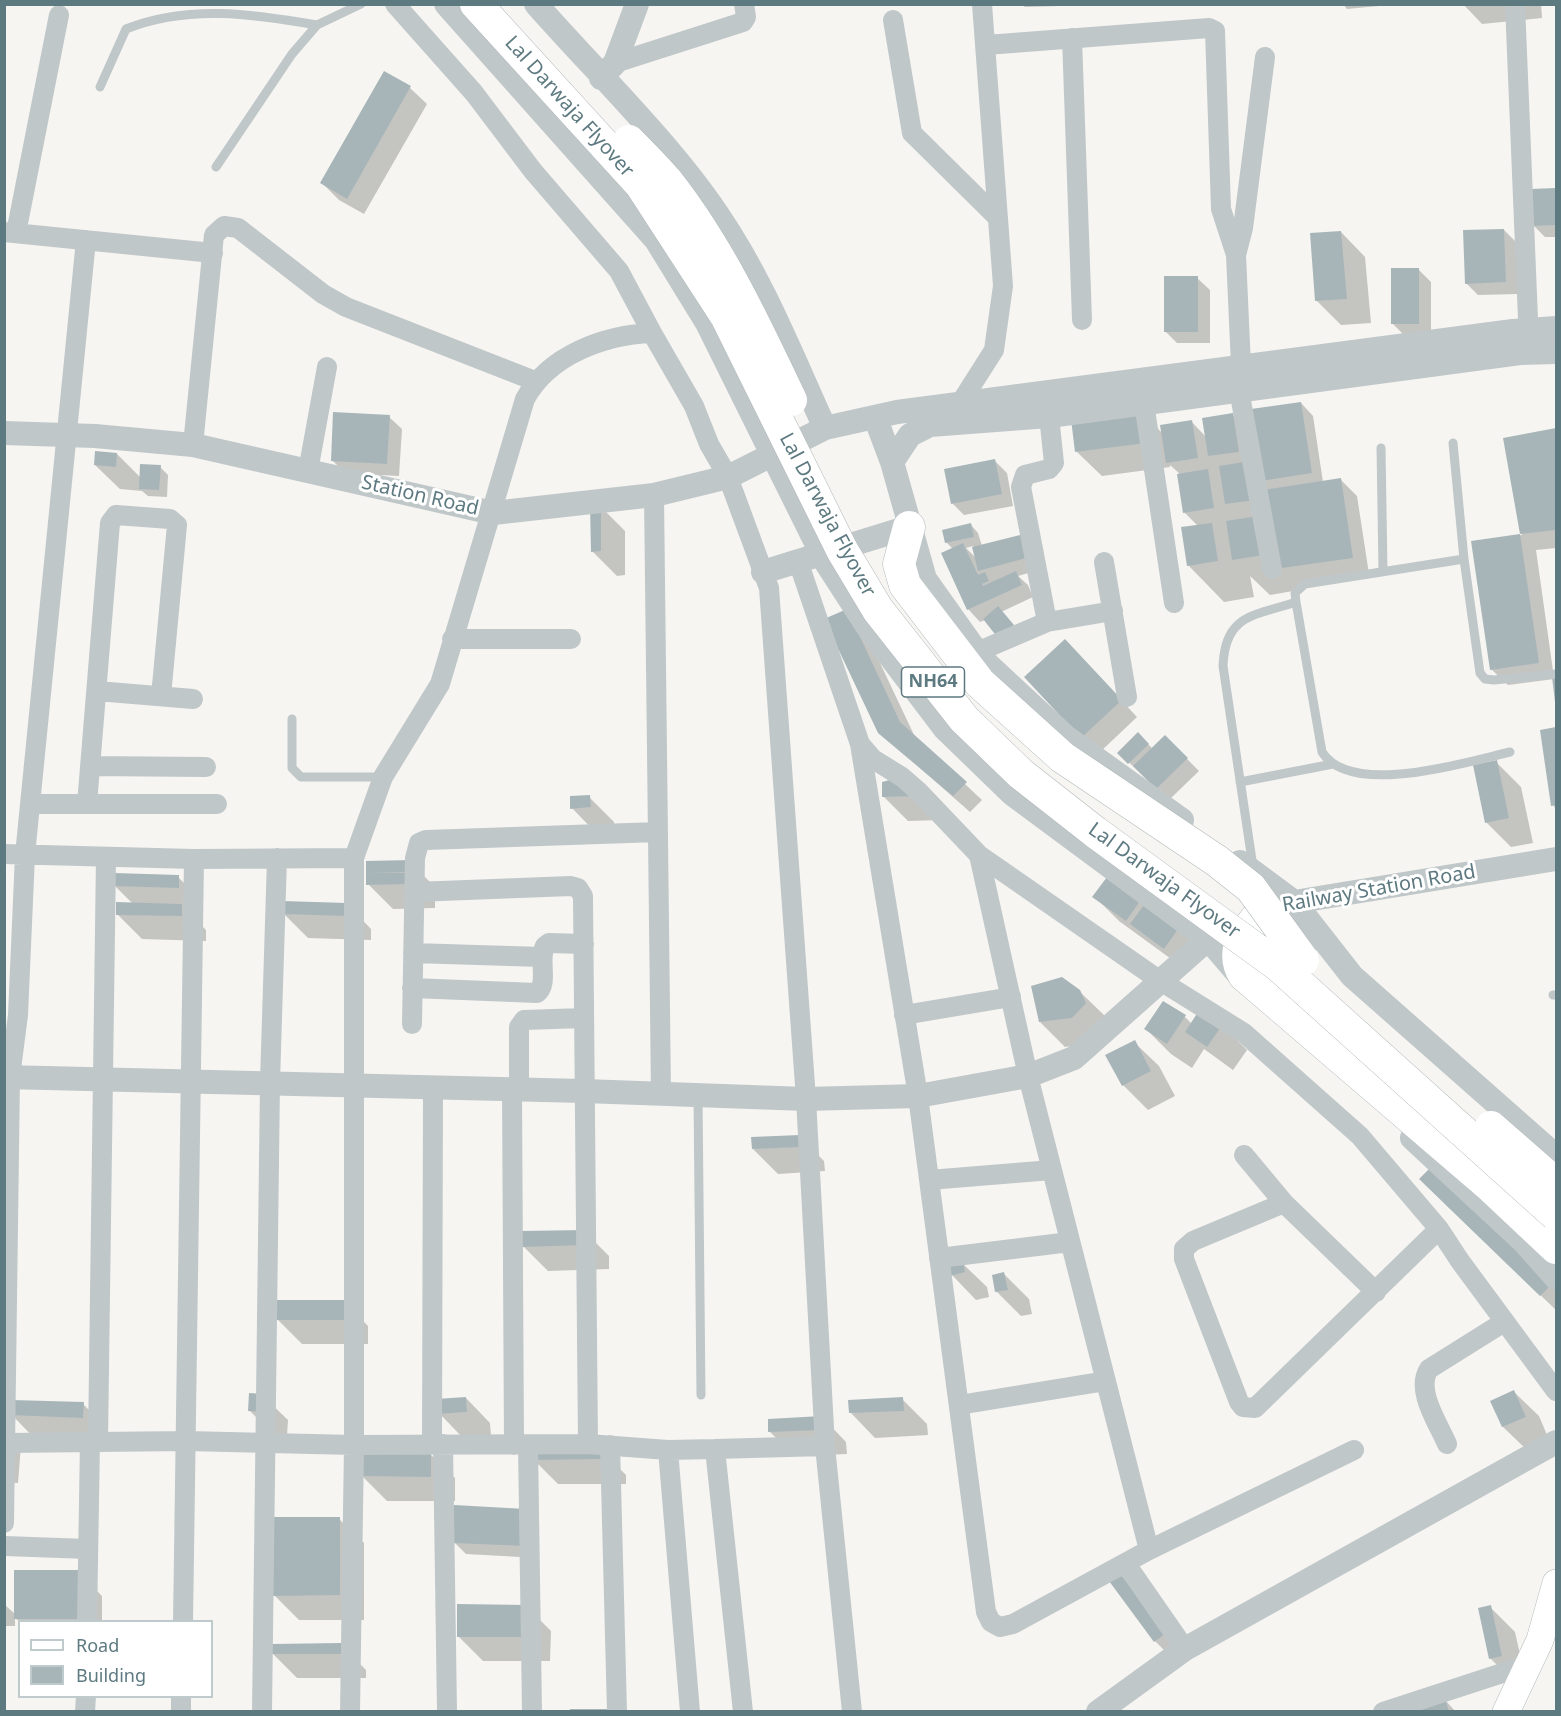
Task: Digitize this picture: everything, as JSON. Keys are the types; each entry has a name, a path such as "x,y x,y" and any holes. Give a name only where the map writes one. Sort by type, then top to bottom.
{"highway":[{"name":"Lal Darwaja Flyover","path":"476,4 641,185 726,316 842,550 878,610 964,719 1021,774 1095,832 1279,966 1557,1215"},
{"name":"Lal Darwaja Flyover","path":"506,4 666,181 699,227 745,302 858,540 937,657 986,711 1039,762 1109,818 1229,900 1303,960 1557,1184"},
{"path":"909,526 899,564 905,585 980,683 1062,757 1217,861 1251,888 1303,960"},
{"path":"1264,910 1247,928 1237,954 1237,964 1244,975 1489,1185 1557,1248"}],"main road":[{"path":"1506,1712 1542,1648 1557,1583"}],"street":[{"path":"395,4 474,93 533,171 619,272 694,406 709,444 728,477 769,588 806,1099 825,1446 852,1712"},
{"path":"446,4 656,240 707,323 821,554 867,626 945,729 1011,793 1208,939 1250,987 1524,1242 1557,1278"},
{"path":"536,4 608,71 706,199 762,291 825,428"},
{"path":"608,71 638,4"},
{"path":"608,71 743,22 746,17 744,4"},
{"path":"961,402 994,350 1003,286 982,4"},
{"path":"1516,5 1529,341"},
{"path":"59,15 10,232 213,253"},
{"path":"893,20 912,133 998,218"},
{"path":"986,45 1209,28 1215,31 1221,209 1236,255 1241,366"},
{"path":"1072,38 1082,320"},
{"path":"1236,255 1243,228 1265,57"},
{"path":"656,240 661,223 674,209 687,201 706,199"},
{"path":"193,445 214,235 218,229 231,225 238,228 323,294 346,307 535,381"},
{"path":"4,1523 7,1077 25,855 86,240"},
{"path":"674,268 702,270 716,267 725,260 734,242"},
{"path":"892,462 910,435 930,425 1049,416 1239,390 1529,341 1557,328"},
{"path":"350,1712 354,1445 354,858 383,777 440,684 452,639 493,513 525,399 535,381 570,353 628,334 652,333"},
{"path":"1529,341 1557,352"},
{"name":"Station Road","path":"4,433 68,437 95,436 193,445 493,513 654,495 728,477 825,428 961,402 1241,366 1529,341"},
{"path":"308,471 327,367"},
{"path":"1239,390 1272,569"},
{"path":"1144,403 1174,603"},
{"path":"1047,622 1021,487 1025,475 1049,469 1054,463 1049,416"},
{"path":"874,417 892,462 925,579 977,652 1066,737 1294,902 1352,976 1557,1156"},
{"path":"654,495 661,1094"},
{"path":"87,804 110,523 121,514 170,519 177,525 161,696"},
{"path":"763,572 909,526"},
{"path":"798,561 860,744 918,1096 986,1612 991,1622 1000,1627 1012,1624 1149,1551 1354,1450"},
{"path":"1104,562 1127,697"},
{"path":"977,652 1047,622 1113,611"},
{"path":"452,639 572,639"},
{"path":"97,691 194,699"},
{"path":"860,744 873,759 902,777 918,791 979,855 1160,980 1244,1033 1360,1136 1439,1229 1504,1322 1557,1391"},
{"path":"90,766 206,767"},
{"path":"31,804 217,804"},
{"path":"412,1024 415,858 419,843 426,840 658,832"},
{"path":"4,854 194,859 354,858"},
{"path":"979,855 1028,1076 1149,1551"},
{"path":"87,1620 104,1078 106,857"},
{"path":"262,1712 270,1082 277,858"},
{"path":"183,1620 194,859"},
{"name":"Railway Station Road","path":"7,1077 584,1090 806,1099 918,1096 1028,1076 1074,1058 1208,939 1264,910 1294,902 1557,859"},
{"path":"415,892 578,888 583,896 584,1090 588,1230 588,1444"},
{"path":"412,988 537,993 542,985 543,949 549,943 584,945"},
{"path":"413,953 542,957"},
{"path":"904,1015 1011,998"},
{"path":"532,1712 521,1444 515,1090 519,1027 524,1020 583,1018"},
{"path":"433,1087 438,1444 447,1712"},
{"path":"1244,1155 1284,1203 1376,1292"},
{"path":"929,1180 1052,1170"},
{"path":"1284,1203 1193,1241 1184,1249 1184,1259 1243,1407 1255,1408 1439,1229"},
{"path":"939,1258 1070,1242"},
{"path":"1447,1444 1423,1388 1424,1376 1429,1369 1504,1322"},
{"path":"959,1405 1106,1381"},
{"path":"6,1443 186,1441 354,1445 588,1444 668,1450 825,1446"},
{"path":"1098,1712 1185,1649 1557,1442"},
{"path":"610,1445 617,1712"},
{"path":"715,1449 743,1712"},
{"path":"668,1450 690,1712"},
{"path":"4,1546 88,1549"},
{"path":"1126,1564 1185,1649"},
{"path":"1383,1712 1542,1648"}],"lane":[{"path":"216,167 292,54 317,25 361,4"},
{"path":"100,87 126,29 143,22 201,12 256,15 317,25"},
{"path":"1453,443 1464,558 1480,673 1485,679 1494,680 1557,674"},
{"path":"1381,448 1383,571"},
{"path":"1333,764 1322,752 1295,593 1305,584 1464,558"},
{"path":"1253,872 1223,666 1224,648 1229,633 1242,621 1296,602"},
{"path":"292,719 294,773 301,777 383,777"},
{"path":"1240,783 1333,764 1368,775 1389,775 1510,752"},
{"path":"698,1094 701,1395"}],"building":[{"path":"384,71 411,86 347,199 320,183"},
{"path":"1556,188 1556,225 1531,226 1531,189"},
{"path":"1504,229 1506,282 1465,284 1463,230"},
{"path":"1341,231 1347,299 1315,301 1310,233"},
{"path":"1391,268 1419,268 1419,324 1391,324"},
{"path":"1164,276 1198,276 1198,332 1164,332"},
{"path":"1301,402 1312,473 1261,481 1251,409"},
{"path":"1141,410 1146,443 1075,452 1071,419"},
{"path":"333,412 390,415 387,464 331,461"},
{"path":"1233,413 1239,452 1208,456 1202,418"},
{"path":"1192,420 1198,458 1166,463 1160,425"},
{"path":"1556,428 1556,530 1520,534 1503,438"},
{"path":"95,451 117,453 116,467 94,465"},
{"path":"995,459 1002,494 951,504 944,469"},
{"path":"1250,461 1256,500 1225,504 1219,466"},
{"path":"140,464 161,465 159,490 139,489"},
{"path":"1208,469 1214,508 1183,513 1177,474"},
{"path":"1341,478 1353,558 1275,569 1263,490"},
{"path":"590,504 601,504 601,551 591,552"},
{"path":"1258,516 1264,555 1232,560 1226,521"},
{"path":"971,523 974,537 945,543 942,530"},
{"path":"1212,523 1218,561 1187,566 1181,527"},
{"path":"1024,534 1030,557 978,571 972,547"},
{"path":"1520,534 1539,663 1490,670 1471,541"},
{"path":"963,543 978,575 985,572 989,581 982,584 983,586 1016,571 1022,585 967,610 941,553"},
{"path":"998,606 1014,625 998,638 983,619"},
{"path":"847,609 900,722 967,782 953,796 878,733 824,619"},
{"path":"1065,639 1122,700 1081,738 1024,677"},
{"path":"1556,676 1556,702 1555,702 1552,677"},
{"path":"1556,727 1556,805 1551,806 1540,730"},
{"path":"1138,732 1149,744 1128,764 1117,753"},
{"path":"1165,735 1188,758 1156,789 1133,766"},
{"path":"1497,760 1509,818 1485,823 1473,765"},
{"path":"897,778 919,796 882,797 882,782"},
{"path":"590,795 591,807 570,809 570,796"},
{"path":"411,860 411,872 369,873 411,873 411,884 366,885 366,861"},
{"path":"114,873 179,875 179,888 113,886"},
{"path":"1110,873 1143,897 1126,921 1092,897"},
{"path":"282,901 347,903 347,916 281,914"},
{"path":"1147,901 1181,925 1164,949 1130,924"},
{"path":"116,902 182,904 182,916 116,915"},
{"path":"1062,977 1080,990 1086,1003 1072,1018 1039,1022 1031,986"},
{"path":"1163,1001 1186,1015 1167,1044 1144,1029"},
{"path":"1200,1009 1223,1024 1207,1047 1185,1032"},
{"path":"1135,1040 1151,1071 1122,1086 1105,1055"},
{"path":"800,1135 801,1147 752,1149 751,1137"},
{"path":"1433,1165 1554,1282 1540,1296 1419,1179"},
{"path":"585,1230 585,1245 521,1247 521,1231"},
{"path":"963,1261 965,1272 950,1276 948,1264"},
{"path":"1004,1272 1008,1290 995,1292 992,1275"},
{"path":"276,1300 344,1300 344,1320 276,1320"},
{"path":"1514,1390 1526,1417 1502,1427 1490,1401"},
{"path":"249,1393 264,1394 263,1412 248,1411"},
{"path":"466,1397 467,1412 437,1414 436,1399"},
{"path":"903,1397 904,1411 849,1413 848,1400"},
{"path":"11,1400 84,1402 83,1418 10,1415"},
{"path":"822,1416 823,1430 768,1432 768,1419"},
{"path":"531,1449 602,1449 602,1459 532,1460"},
{"path":"360,1452 431,1452 431,1477 360,1476"},
{"path":"454,1505 526,1509 527,1546 452,1543"},
{"path":"272,1517 340,1517 340,1595 273,1596"},
{"path":"14,1570 78,1570 78,1619 14,1619"},
{"path":"1120,1573 1165,1634 1154,1642 1109,1581"},
{"path":"457,1604 527,1605 526,1637 457,1637"},
{"path":"1491,1605 1502,1656 1489,1659 1478,1608"},
{"path":"341,1643 341,1654 271,1654 271,1644"},
{"path":"1445,1698 1449,1712 1423,1712 1421,1706"},
{"path":"570,1709 608,1709 608,1712 570,1712"}]}
